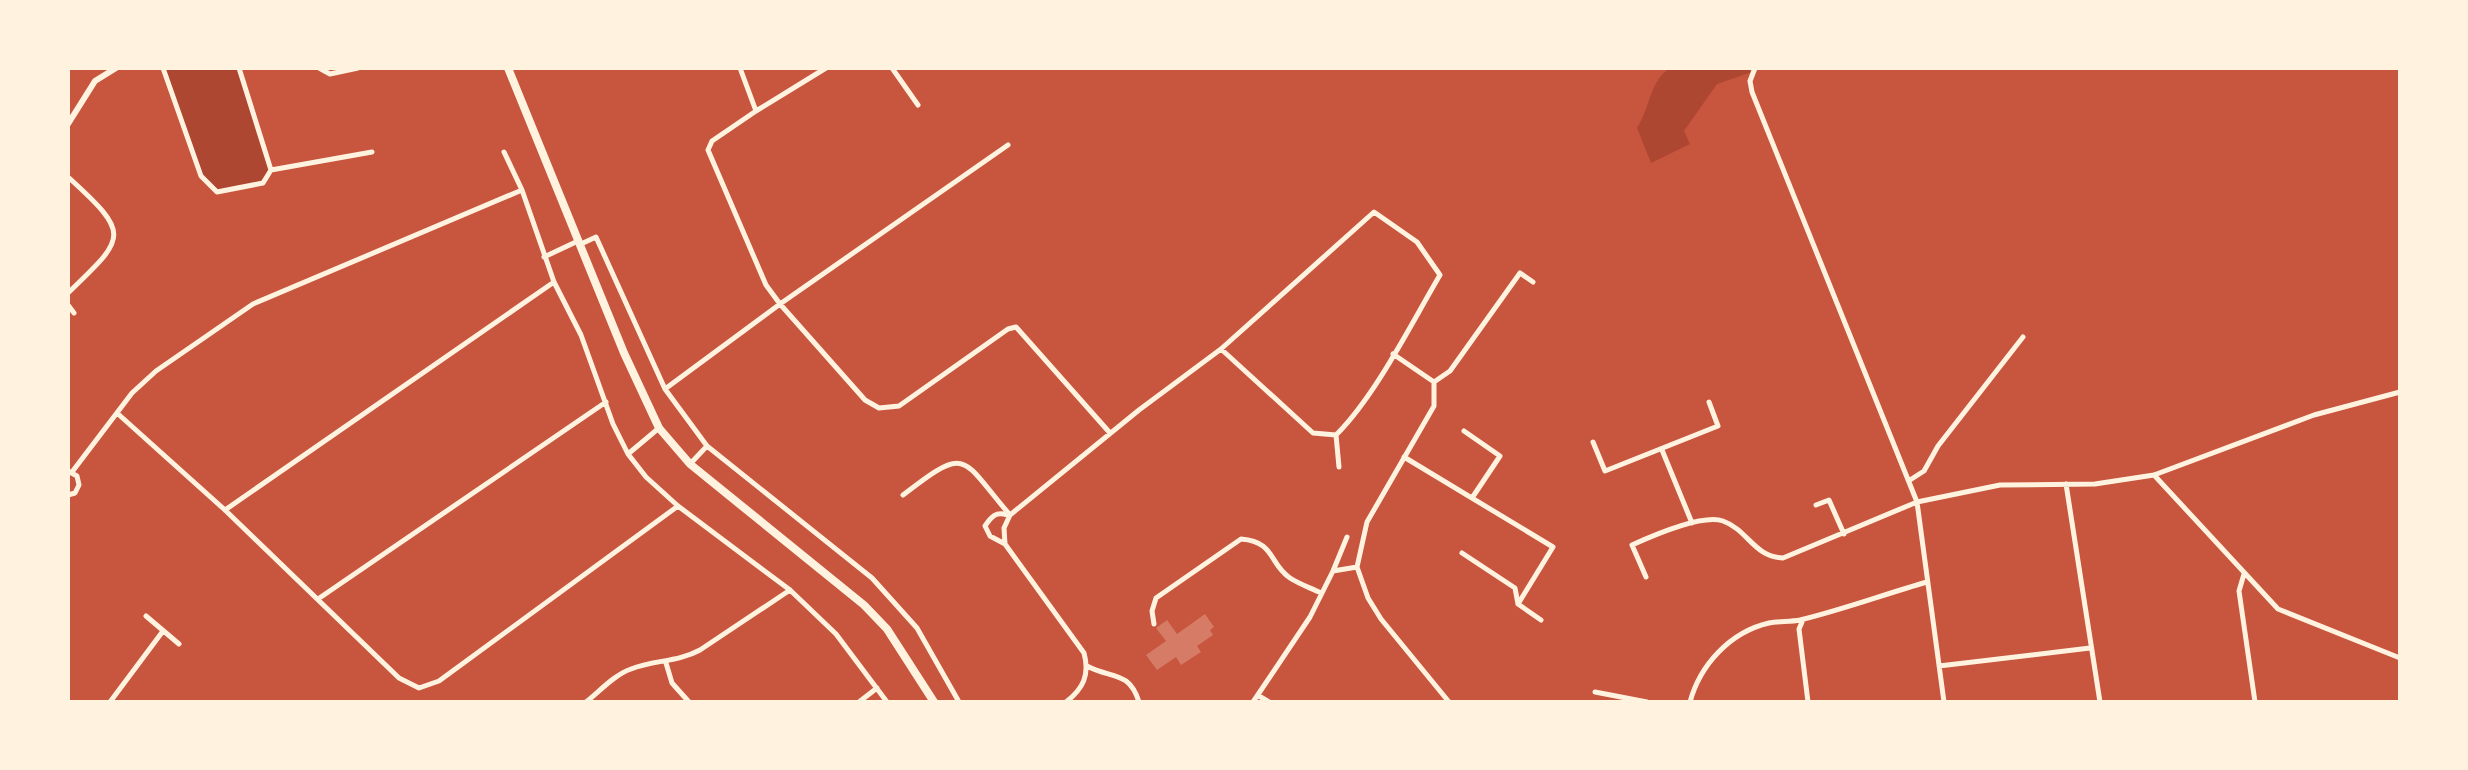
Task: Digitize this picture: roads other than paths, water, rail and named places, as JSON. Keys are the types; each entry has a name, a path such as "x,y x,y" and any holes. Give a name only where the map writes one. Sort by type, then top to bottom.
{"main road":[{"path":"508,68 624,353 659,428 690,464 864,605 887,629 934,702"}],"street":[{"path":"68,124 96,81 116,68"},
{"path":"163,68 201,176 218,192 263,183 271,170 372,152"},
{"path":"239,68 271,170"},
{"path":"319,68 330,74 358,68"},
{"path":"740,68 756,111"},
{"path":"826,68 712,141 708,150 766,285 780,304 865,400 879,408 899,406 1008,328 1016,327 1110,433"},
{"path":"892,68 918,105"},
{"path":"1751,69 1752,92 1918,502 1944,702"},
{"path":"701,133 712,141"},
{"path":"665,388 1008,144"},
{"path":"504,152 522,190 554,282 581,334 628,454 678,506 790,590 836,634 886,702"},
{"path":"68,177 110,218 114,237 112,251 68,294"},
{"path":"68,495 79,485 70,472 132,394 156,371 253,304 522,190"},
{"path":"1005,544 1004,528 1010,515 1221,349 1374,212 1417,242 1440,275 1348,424 1336,434 1313,433 1221,349"},
{"path":"544,257 596,237 665,388 707,446 872,578 917,628 958,702"},
{"path":"1434,382 1450,371 1520,272 1533,282"},
{"path":"225,510 554,282"},
{"path":"68,305 74,313"},
{"path":"1910,480 1924,471 1938,446 2023,337"},
{"path":"1393,354 1434,382"},
{"path":"1434,382 1434,406 1367,522 1358,567 1368,598 1381,620 1449,702"},
{"path":"1646,577 1632,545 1711,519 1726,522 1758,550 1777,558 1791,556 1918,502 2000,485 2095,484 2154,474 2314,415 2400,392"},
{"path":"318,599 606,402"},
{"path":"1593,442 1605,471 1718,426 1709,402"},
{"path":"117,413 408,684 419,688 439,681 678,506"},
{"path":"628,454 659,428"},
{"path":"1464,431 1500,456 1472,498"},
{"path":"1336,434 1339,467"},
{"path":"690,464 707,446"},
{"path":"1662,450 1692,524"},
{"path":"1404,457 1552,547 1518,604"},
{"path":"903,495 942,465 955,460 967,465 1010,515"},
{"path":"2154,474 2278,609 2400,658"},
{"path":"2066,484 2100,702"},
{"path":"1816,504 1829,500 1844,534"},
{"path":"1010,515 1000,512 984,526 990,536 1005,544 1084,653 1085,681 1066,702"},
{"path":"1253,702 1310,617 1347,537"},
{"path":"1154,624 1156,598 1241,539 1256,540 1268,548 1287,576 1320,593"},
{"path":"1462,553 1515,588 1518,604 1542,620"},
{"path":"1333,571 1358,567"},
{"path":"2244,574 2238,591 2255,702"},
{"path":"1690,702 1702,675 1728,643 1747,631 1768,623 1803,620 1927,582"},
{"path":"586,702 619,674 686,658 790,590"},
{"path":"146,616 179,644"},
{"path":"1803,620 1799,629 1808,702"},
{"path":"110,702 164,631"},
{"path":"1939,666 2091,648"},
{"path":"666,662 672,683 689,702"},
{"path":"1087,666 1100,673 1118,674 1135,689 1139,702"},
{"path":"859,702 877,688"},
{"path":"1595,692 1647,702"},
{"path":"1259,696 1269,702"}]}
